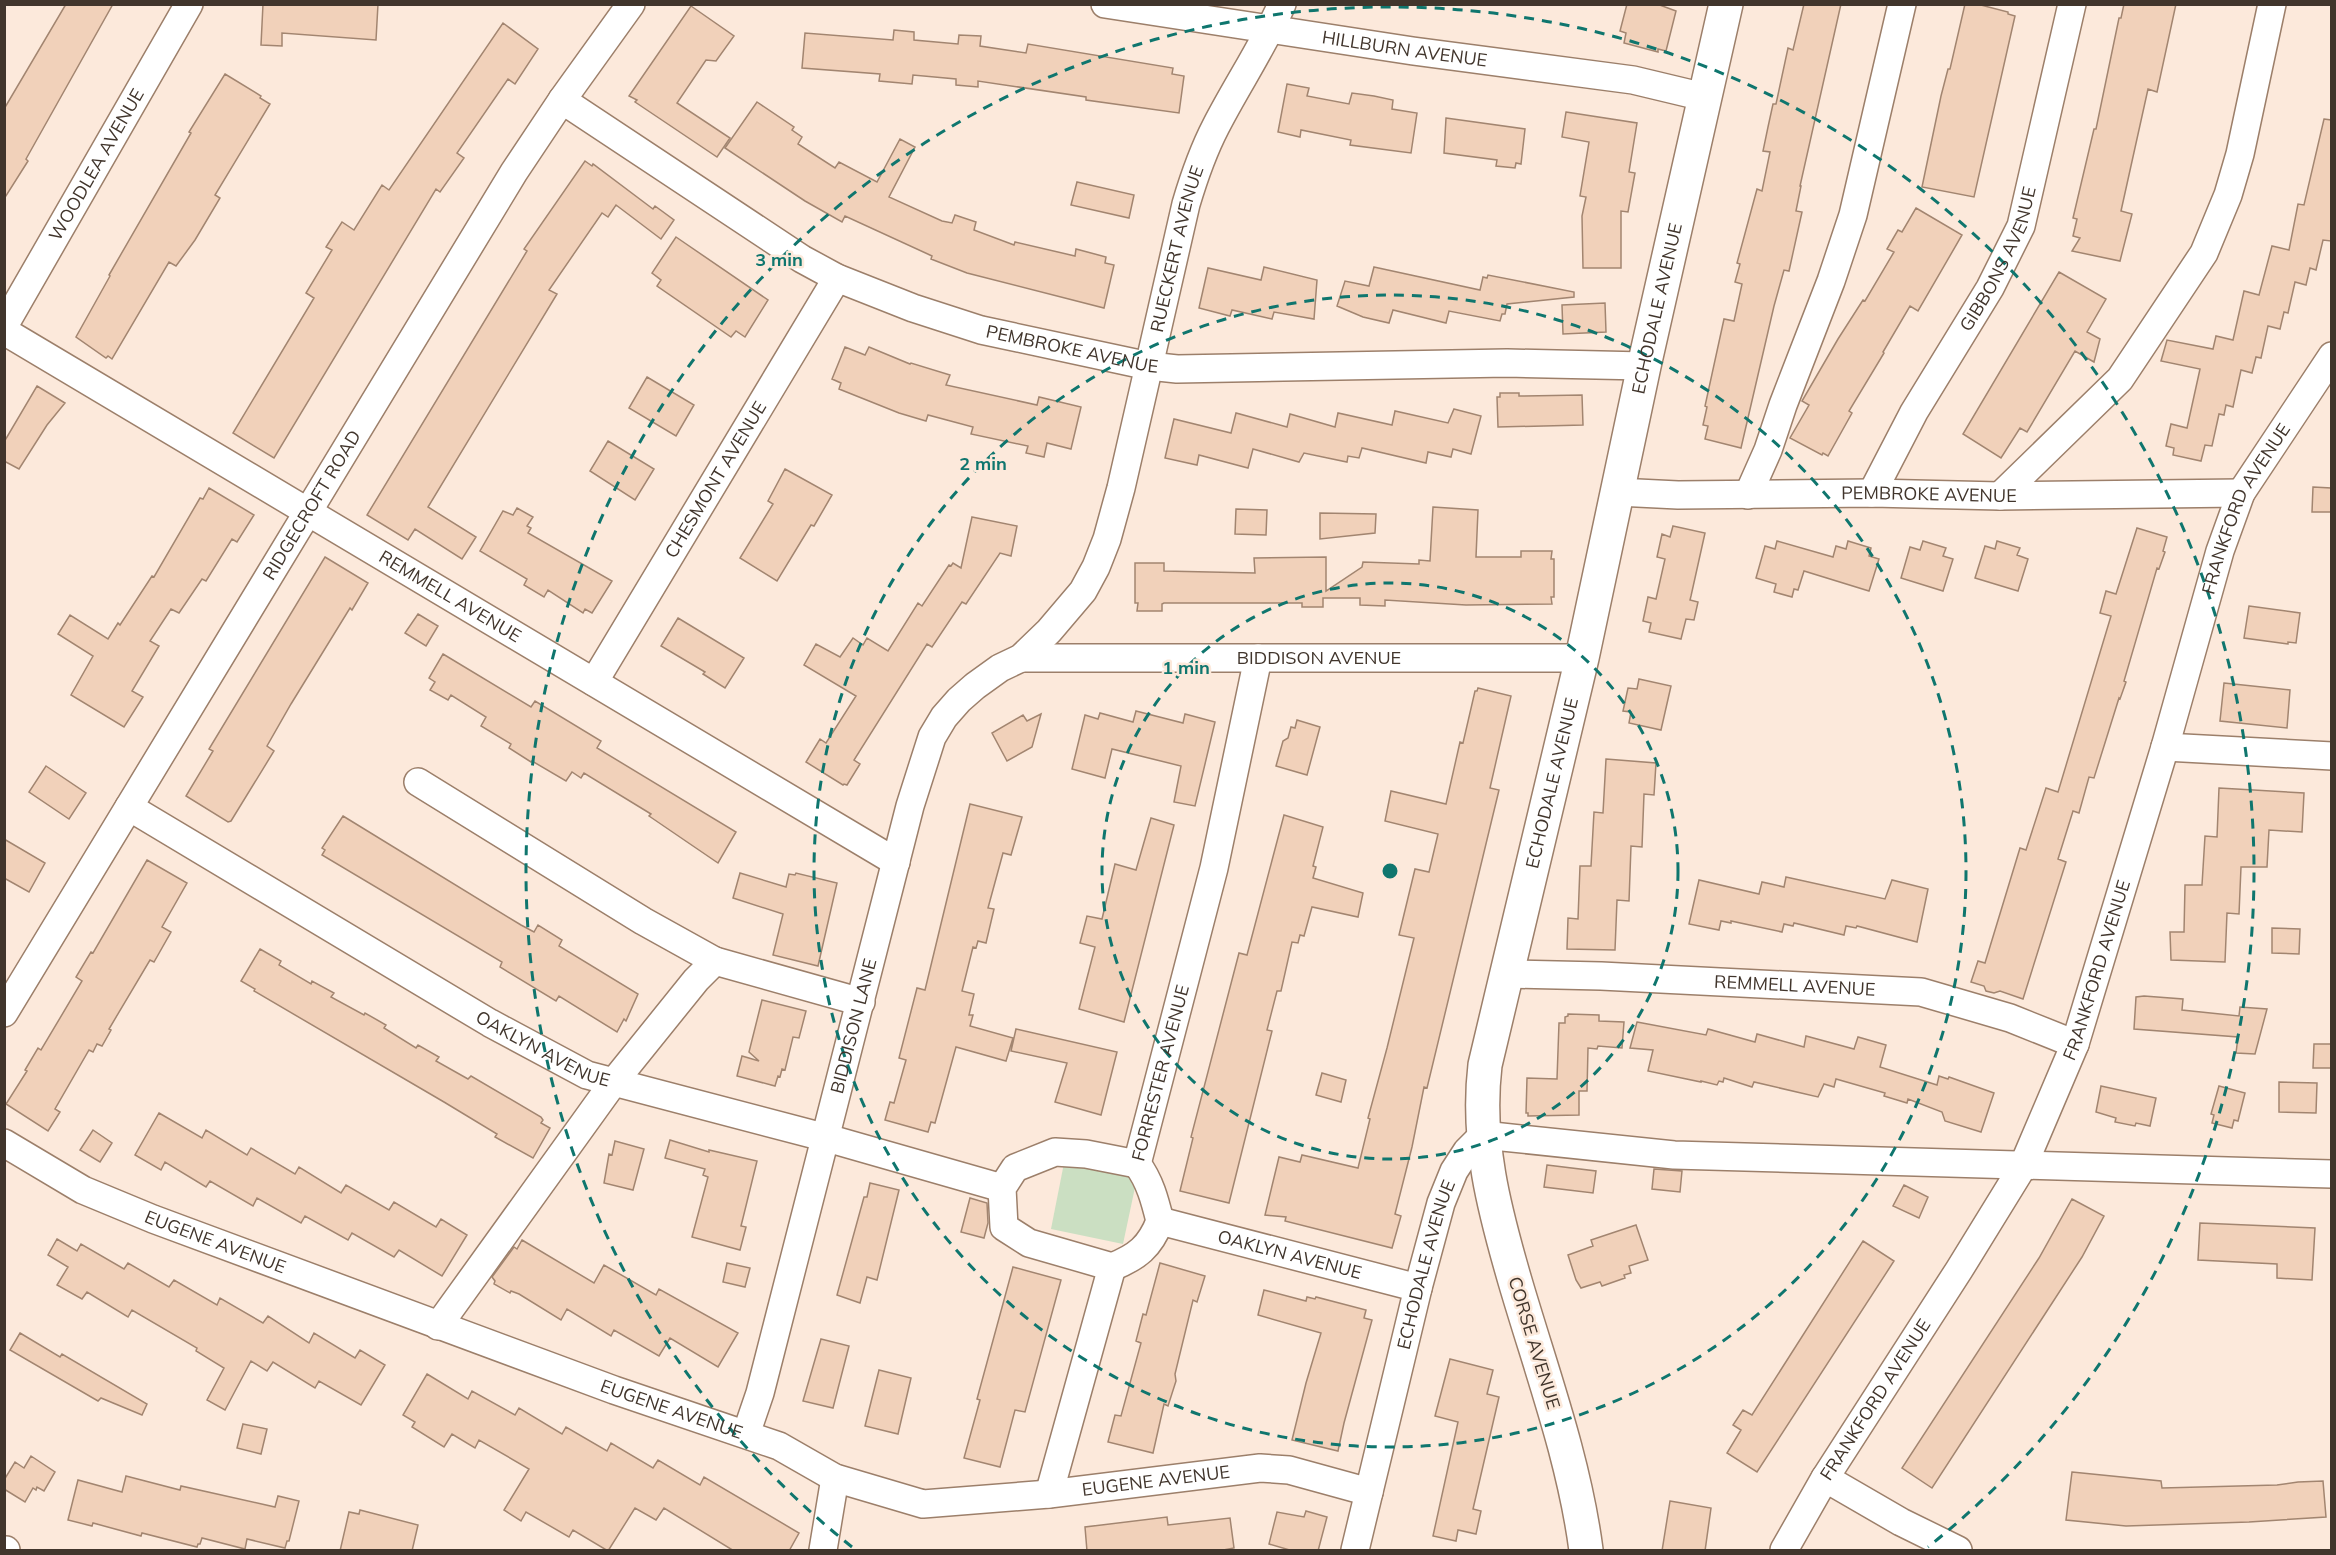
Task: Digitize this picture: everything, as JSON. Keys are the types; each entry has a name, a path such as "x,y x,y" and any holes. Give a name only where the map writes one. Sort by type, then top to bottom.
{"main road":[{"name":"ECHODALE AVENUE","path":"1483,1135 1481,1098 1485,1065 1582,658 1644,366 1726,4"},
{"name":"CORSE AVENUE","path":"1483,1135 1499,1226 1562,1435 1586,1551"}],"street":[{"name":"WOODLEA AVENUE","path":"4,329 189,4"},
{"name":"RIDGECROFT ROAD","path":"6,1009 508,182 562,100 631,4"},
{"name":"HILLBURN AVENUE","path":"1105,4 1413,51 1633,80 1704,97"},
{"name":"RUECKERT AVENUE","path":"1021,658 1064,615 1083,591 1096,567 1107,539 1121,488 1186,204 1198,167 1215,128 1282,4"},
{"path":"1748,495 1768,450 1831,282 1853,215 1902,4"},
{"name":"GIBBONS AVENUE","path":"1872,493 1914,412 1989,288 2021,226 2072,4"},
{"path":"2000,496 2120,379 2204,253 2228,195 2240,154 2272,4"},
{"name":"PEMBROKE AVENUE","path":"562,100 802,259 837,278 913,308 981,330 1149,366 1177,369 1507,363 1644,366"},
{"name":"CHESMONT AVENUE","path":"594,682 837,278"},
{"name":"REMMELL AVENUE","path":"4,329 896,862"},
{"name":"FRANKFORD AVENUE","path":"1784,1551 1825,1478 2023,1166 2075,1044 2165,747 2220,551 2241,493 2331,356"},
{"name":"PEMBROKE AVENUE","path":"1617,492 1678,495 1872,493 2000,496 2241,493"},
{"name":"BIDDISON AVENUE","path":"1021,658 1582,658"},
{"name":"BIDDISON LANE","path":"746,1434 760,1393 827,1138 910,806 932,737 944,717 959,700 1000,668 1021,658"},
{"name":"FORRESTER AVENUE","path":"1160,1221 1153,1196 1137,1164 1214,868 1258,658"},
{"path":"2165,747 2331,756"},
{"path":"418,782 643,921 715,961 861,1002"},
{"name":"OAKLYN AVENUE","path":"129,807 532,1047 586,1075 827,1138 1002,1188"},
{"path":"438,1326 613,1083 696,980 715,961"},
{"name":"REMMELL AVENUE","path":"1507,974 1601,976 1921,992 2010,1017 2075,1044"},
{"path":"1483,1135 1674,1155 1808,1157 2023,1166 2331,1174"},
{"name":"ECHODALE AVENUE","path":"1355,1551 1418,1288 1441,1203 1454,1171 1467,1151 1483,1135"},
{"name":"EUGENE AVENUE","path":"4,1143 83,1190 103,1199 438,1326 603,1386 779,1446 835,1478 923,1504 1049,1494 1260,1468 1289,1470 1369,1492"},
{"path":"1137,1164 1086,1154 1055,1152 1015,1167 1002,1188 1004,1227 1029,1244 1113,1267 1134,1259 1156,1232 1160,1221"},
{"name":"OAKLYN AVENUE","path":"1160,1221 1418,1288"},
{"path":"1049,1494 1113,1267"},
{"path":"823,1551 835,1478"},
{"path":"1825,1478 1901,1522 1958,1551"}],"green space":[{"path":"1064,1163 1137,1178 1123,1244 1051,1229"}],"building":[{"path":"66,4 113,4 26,159 28,161 4,199 4,109"},
{"path":"263,4 378,4 376,40 282,33 282,46 261,45"},
{"path":"1627,4 1657,4 1676,11 1666,51 1658,49 1658,52 1624,43 1626,33 1620,31"},
{"path":"1804,4 1841,4 1800,186 1796,211 1802,212 1789,271 1784,270 1774,306 1741,448 1705,439 1708,426 1703,425 1707,407 1705,406 1724,319 1734,321 1742,284 1735,282 1740,264 1737,263 1757,189 1762,191 1770,152 1763,151 1773,104 1776,104 1788,48 1793,50"},
{"path":"1965,4 1977,4 2015,16 1974,197 1922,187 1941,96 1948,69 1950,69"},
{"path":"2124,4 2176,4 2157,92 2148,89 2121,211 2132,214 2120,261 2072,251 2080,238 2073,236 2077,219 2073,218"},
{"path":"691,6 734,36 716,61 706,60 677,103 730,138 717,157 629,96"},
{"path":"503,23 538,49 515,84 508,79 457,153 464,158 440,192 436,189 274,458 233,433 314,298 306,293 332,250 326,247 342,222 354,230 382,185 389,190"},
{"path":"894,30 914,32 914,40 958,44 959,35 981,36 980,46 1026,53 1028,44 1173,68 1172,74 1184,76 1179,113 978,81 978,87 956,85 956,79 913,75 912,84 879,81 880,74 802,68 805,33 893,40"},
{"path":"225,74 270,104 215,195 220,198 195,240 176,266 169,262 112,359 108,356 106,358 76,337 191,133 189,132"},
{"path":"1287,84 1309,88 1307,96 1349,104 1352,93 1393,100 1392,109 1417,113 1411,153 1350,145 1351,140 1301,130 1300,137 1278,132"},
{"path":"757,102 794,127 792,130 802,137 798,144 835,168 839,162 877,182 900,139 915,147 889,197 942,221 952,223 955,215 976,222 974,230 1014,245 1015,242 1075,256 1076,249 1106,257 1105,263 1114,265 1104,308 967,273 931,259 932,256 845,216 842,222 805,201 725,148"},
{"path":"1566,112 1637,123 1629,172 1635,173 1628,212 1621,211 1621,268 1583,268 1582,216 1586,197 1580,196 1589,142 1562,137"},
{"path":"1446,118 1525,129 1521,164 1516,163 1515,168 1496,166 1497,160 1444,153"},
{"path":"2324,119 2331,120 2331,241 2323,240 2316,270 2310,268 2306,285 2295,282 2288,313 2284,312 2280,329 2268,326 2261,358 2256,357 2252,373 2241,370 2233,407 2226,405 2224,415 2219,414 2212,446 2205,445 2201,461 2173,455 2174,448 2166,446 2171,424 2187,428 2200,369 2161,361 2167,340 2213,349 2216,336 2233,340 2244,291 2259,295 2272,246 2289,250 2298,204 2304,205"},
{"path":"585,161 592,166 593,164 653,209 655,206 674,220 661,239 616,205 608,217 602,213 549,290 557,294 428,507 476,537 462,559 415,529 408,540 367,515 527,251 524,249"},
{"path":"1077,182 1134,195 1129,218 1071,205"},
{"path":"1916,208 1962,235 1918,311 1910,306 1849,411 1852,413 1828,456 1823,453 1822,455 1790,438 1809,405 1802,401 1838,339 1863,300 1865,301 1894,252 1887,249 1898,230 1902,232"},
{"path":"676,237 768,300 745,337 736,331 731,337 657,286 661,280 652,273"},
{"path":"1264,267 1317,280 1314,319 1274,312 1272,319 1232,310 1230,316 1199,308 1208,268 1261,280"},
{"path":"1374,267 1480,290 1483,277 1487,278 1488,275 1574,292 1574,297 1507,304 1505,314 1502,314 1500,321 1449,311 1446,323 1393,310 1389,323 1363,317 1337,306 1345,281 1369,286"},
{"path":"2059,272 2106,299 2087,332 2100,339 2094,362 2075,351 2027,432 2020,428 2001,458 1963,434"},
{"path":"1605,303 1606,332 1563,334 1562,305"},
{"path":"845,347 865,355 869,347 910,364 950,375 946,385 1037,405 1039,397 1081,407 1071,449 1047,443 1044,457 1026,453 1028,446 971,434 973,427 928,415 926,421 899,413 839,389 841,383 832,379"},
{"path":"647,377 694,405 676,436 629,408"},
{"path":"37,386 65,403 47,425 19,469 4,461 4,442"},
{"path":"1500,393 1519,393 1519,396 1582,395 1583,425 1498,427 1497,397 1500,397"},
{"path":"1454,409 1481,416 1471,454 1453,449 1451,457 1428,452 1426,463 1362,448 1359,458 1348,456 1347,462 1304,453 1299,462 1253,449 1248,468 1199,455 1197,465 1165,458 1174,419 1231,433 1236,413 1287,427 1290,414 1335,427 1338,413 1392,425 1395,411 1448,423"},
{"path":"608,441 654,469 635,500 590,471"},
{"path":"785,469 832,495 777,581 740,558 773,504 768,501"},
{"path":"2313,487 2331,488 2331,512 2312,512"},
{"path":"209,488 254,515 237,542 232,539 206,581 202,579 179,613 171,609 150,641 159,646 132,691 143,697 124,727 71,695 93,656 58,634 70,615 108,639 118,623 120,625 152,576 154,577 200,498 203,499"},
{"path":"1433,507 1478,510 1476,557 1521,557 1521,551 1552,551 1554,597 1551,597 1552,604 1466,605 1385,600 1385,606 1360,605 1360,598 1323,598 1323,607 1302,607 1302,603 1164,603 1162,611 1137,611 1135,563 1164,563 1164,571 1255,573 1254,558 1326,557 1326,591 1362,567 1363,562 1419,564 1419,560 1430,561"},
{"path":"517,508 533,517 527,526 531,528 528,533 612,581 592,613 585,609 583,613 548,590 544,597 524,585 527,579 480,551 503,511 513,515"},
{"path":"1236,509 1267,510 1266,535 1235,534"},
{"path":"1320,513 1376,514 1375,533 1320,539"},
{"path":"972,517 1017,526 1011,556 1000,553 966,604 962,602 932,647 927,644 854,760 860,764 847,785 843,785 806,762 820,739 826,743 856,696 804,665 816,644 840,657 853,638 863,645 867,638 888,651 918,603 922,606 949,565 953,563 961,568"},
{"path":"1673,526 1705,533 1690,600 1698,602 1694,620 1686,619 1681,639 1649,632 1651,623 1643,621 1648,597 1656,599 1665,559 1657,557 1662,534 1670,537"},
{"path":"2137,528 2167,537 2163,551 2165,552 2159,569 2157,568 2124,681 2126,682 2094,778 2089,777 2079,813 2073,811 2058,859 2066,862 2023,999 2000,991 1994,993 1986,991 1984,986 1971,982 1978,961 1985,963 2020,848 2026,850 2046,788 2058,792 2111,616 2100,613 2106,591 2116,594"},
{"path":"1777,541 1833,557 1836,546 1846,549 1848,541 1871,548 1869,556 1879,559 1869,591 1804,571 1798,590 1794,589 1792,597 1774,592 1776,584 1756,578 1765,546 1775,549"},
{"path":"1923,541 1946,548 1943,556 1953,559 1943,591 1901,578 1910,547 1920,550"},
{"path":"1997,541 2020,548 2017,555 2028,559 2018,591 1975,578 1985,546 1995,549"},
{"path":"325,557 368,583 291,704 267,746 274,751 231,821 228,822 186,796 213,751 209,749"},
{"path":"2249,606 2300,613 2296,643 2244,638"},
{"path":"418,614 438,626 426,646 405,633"},
{"path":"678,618 744,658 725,688 703,674 705,672 661,646"},
{"path":"443,654 531,707 535,701 601,741 597,748 736,832 718,863 649,816 651,814 584,773 581,778 572,772 566,781 531,762 509,748 511,744 481,726 486,717 451,695 448,700 430,690 435,682 429,678"},
{"path":"1639,679 1671,686 1661,730 1629,723 1631,712 1623,711 1628,688 1637,689"},
{"path":"2224,683 2290,690 2287,728 2220,721"},
{"path":"1478,688 1511,696 1490,788 1499,790 1427,1088 1424,1087 1395,1214 1401,1216 1392,1248 1285,1221 1286,1217 1265,1215 1279,1157 1300,1162 1302,1155 1358,1168 1370,1119 1368,1118 1414,938 1399,935 1415,869 1429,872 1438,834 1385,821 1391,791 1446,804 1460,742 1463,743 1475,691"},
{"path":"1136,711 1183,723 1185,714 1215,722 1195,806 1174,802 1181,766 1112,749 1105,778 1072,769 1085,715 1098,719 1100,713 1133,722"},
{"path":"1041,714 1032,747 1007,761 992,733 1023,715 1027,721"},
{"path":"1297,720 1320,727 1307,775 1276,766 1283,741 1288,738 1291,727 1295,728"},
{"path":"1606,759 1656,763 1654,795 1644,794 1642,847 1631,846 1629,901 1617,900 1615,950 1567,949 1568,918 1578,919 1580,866 1591,866 1594,812 1603,813"},
{"path":"46,766 86,793 69,819 29,792"},
{"path":"2219,788 2304,793 2302,832 2269,830 2267,867 2241,867 2239,914 2227,913 2225,962 2171,960 2170,932 2184,932 2185,885 2202,885 2205,836 2217,837"},
{"path":"970,804 1022,817 1011,855 1003,853 988,908 994,909 986,943 978,941 976,948 973,947 962,991 974,994 969,1015 973,1015 970,1026 1013,1038 1006,1061 956,1047 935,1123 931,1122 928,1132 885,1120 890,1102 894,1103 906,1060 899,1058 917,988 925,990"},
{"path":"1284,815 1323,827 1313,866 1316,867 1313,878 1363,893 1358,917 1312,907 1304,936 1300,935 1298,943 1292,942 1281,991 1277,991 1267,1030 1272,1031 1229,1203 1180,1191 1193,1138 1191,1137 1239,953 1247,955"},
{"path":"343,816 521,925 534,932 538,925 562,940 559,946 638,994 626,1021 624,1019 617,1032 559,996 556,1001 500,967 502,962 322,855 325,850 322,848"},
{"path":"1151,818 1174,825 1124,1022 1079,1009 1095,947 1080,943 1087,916 1102,919 1115,864 1136,870"},
{"path":"4,839 45,863 29,892 4,878"},
{"path":"147,860 187,883 162,927 171,932 154,962 150,960 109,1029 111,1030 102,1046 97,1044 93,1052 89,1050 55,1109 60,1112 48,1131 6,1104 27,1071 25,1070 38,1048 41,1050 82,981 76,977 91,952 93,953"},
{"path":"740,873 786,887 789,874 795,875 796,873 837,883 818,966 773,955 783,914 733,898"},
{"path":"1786,877 1885,899 1892,880 1928,889 1917,942 1857,926 1856,928 1846,926 1844,935 1794,923 1793,926 1784,924 1782,932 1731,921 1731,923 1721,921 1719,930 1689,924 1699,880 1759,894 1762,882 1784,887"},
{"path":"2272,928 2300,929 2299,954 2272,953"},
{"path":"260,949 281,961 279,965 311,984 312,981 334,993 331,997 386,1025 384,1028 416,1048 418,1045 439,1057 436,1061 468,1079 471,1076 541,1117 543,1120 541,1123 550,1128 533,1158 495,1137 497,1134 444,1102 254,991 255,989 241,981"},
{"path":"2136,997 2183,999 2182,1010 2239,1016 2240,1007 2267,1009 2255,1054 2236,1053 2238,1037 2134,1029"},
{"path":"762,1000 806,1011 799,1038 793,1037 785,1070 782,1069 775,1086 737,1076 742,1056 759,1061 749,1052"},
{"path":"1568,1014 1599,1015 1599,1021 1624,1022 1622,1048 1598,1046 1597,1049 1588,1048 1587,1091 1579,1091 1579,1115 1528,1116 1526,1113 1527,1078 1557,1079 1559,1023 1565,1023 1565,1017"},
{"path":"1637,1022 1706,1035 1708,1029 1755,1042 1757,1034 1804,1047 1806,1036 1854,1049 1858,1037 1886,1045 1880,1067 1937,1085 1939,1076 1948,1079 1949,1077 1994,1093 1981,1132 1945,1121 1942,1112 1908,1099 1907,1103 1884,1096 1885,1093 1836,1079 1834,1087 1824,1084 1818,1097 1754,1082 1752,1087 1724,1078 1723,1082 1719,1081 1717,1085 1701,1082 1648,1071 1653,1050 1630,1048"},
{"path":"1016,1029 1117,1052 1101,1115 1055,1102 1067,1063 1011,1051"},
{"path":"2314,1044 2331,1044 2331,1068 2313,1068"},
{"path":"1322,1073 1346,1080 1341,1102 1316,1095"},
{"path":"2279,1082 2317,1083 2316,1113 2279,1112"},
{"path":"2101,1086 2156,1098 2150,1126 2115,1122 2116,1118 2096,1112"},
{"path":"2219,1086 2245,1093 2238,1121 2234,1120 2232,1128 2212,1123 2214,1115 2211,1114"},
{"path":"159,1113 202,1138 206,1130 247,1155 251,1148 295,1174 299,1167 341,1193 346,1185 389,1210 394,1202 436,1227 441,1219 467,1235 442,1276 399,1250 394,1257 352,1233 348,1240 305,1216 301,1223 257,1198 253,1206 210,1181 206,1187 165,1162 161,1170 135,1155"},
{"path":"93,1130 112,1143 100,1162 80,1150"},
{"path":"670,1140 709,1152 709,1150 757,1161 741,1226 746,1227 740,1250 692,1237 708,1177 703,1175 705,1169 665,1158"},
{"path":"615,1141 644,1149 633,1190 604,1183 609,1154 612,1155"},
{"path":"1547,1165 1596,1171 1593,1193 1544,1187"},
{"path":"1654,1169 1682,1171 1680,1192 1652,1189"},
{"path":"870,1183 899,1190 877,1280 867,1277 860,1303 837,1295"},
{"path":"1904,1185 1928,1197 1919,1218 1893,1206"},
{"path":"970,1198 987,1203 988,1223 984,1238 961,1232"},
{"path":"2072,1199 2104,1216 2082,1257 1932,1488 1902,1468 2039,1258"},
{"path":"2200,1223 2315,1228 2312,1280 2277,1278 2277,1264 2198,1260"},
{"path":"1636,1225 1648,1260 1629,1266 1631,1273 1624,1275 1625,1278 1602,1286 1600,1282 1581,1288 1568,1255 1593,1246 1591,1240"},
{"path":"57,1239 77,1251 81,1244 124,1269 128,1263 169,1287 174,1280 217,1305 220,1298 263,1323 268,1316 309,1343 314,1333 355,1358 360,1350 385,1365 361,1405 319,1381 315,1388 273,1362 267,1371 251,1361 225,1410 207,1400 224,1368 196,1351 197,1348 132,1310 128,1317 87,1292 82,1299 57,1285 68,1267 48,1255"},
{"path":"522,1240 594,1283 604,1265 656,1295 659,1289 738,1333 718,1367 670,1338 659,1356 614,1330 611,1336 567,1309 561,1320 519,1294 511,1291 510,1293 494,1284 492,1277 514,1247 517,1249"},
{"path":"1863,1241 1894,1261 1757,1472 1727,1453 1741,1430 1733,1425 1743,1410 1752,1415"},
{"path":"727,1263 750,1268 745,1287 723,1282"},
{"path":"1160,1263 1205,1276 1197,1302 1193,1300 1175,1374 1176,1381 1168,1406 1164,1404 1153,1453 1108,1442 1115,1415 1121,1416 1141,1343 1136,1341 1143,1314 1146,1315"},
{"path":"1013,1267 1061,1280 1025,1412 1015,1410 1000,1467 964,1458 980,1400 977,1399"},
{"path":"1264,1290 1306,1301 1307,1297 1315,1299 1316,1297 1366,1310 1364,1318 1372,1320 1338,1451 1292,1440 1321,1333 1258,1315"},
{"path":"20,1333 60,1357 62,1354 147,1404 142,1415 101,1398 98,1401 10,1350"},
{"path":"821,1339 849,1346 833,1408 803,1401"},
{"path":"1450,1359 1493,1370 1487,1394 1499,1397 1473,1509 1481,1511 1476,1534 1458,1530 1456,1541 1433,1536 1458,1422 1435,1416"},
{"path":"879,1370 911,1378 898,1434 865,1426"},
{"path":"427,1374 468,1399 472,1391 515,1415 519,1408 562,1434 566,1427 607,1451 611,1443 653,1468 658,1460 700,1485 704,1477 799,1533 789,1551 734,1551 664,1508 656,1520 635,1508 608,1551 573,1530 569,1537 526,1512 521,1521 504,1510 529,1469 479,1440 475,1448 452,1434 444,1447 412,1427 415,1422 403,1415"},
{"path":"243,1424 267,1429 261,1454 237,1448"},
{"path":"31,1456 55,1472 44,1491 37,1487 36,1490 33,1488 25,1502 4,1489 4,1480 15,1462 24,1468"},
{"path":"2072,1472 2161,1481 2162,1488 2277,1485 2323,1481 2326,1517 2126,1526 2066,1520"},
{"path":"126,1476 180,1490 181,1486 275,1507 278,1496 299,1501 289,1541 285,1548 247,1539 245,1549 202,1538 197,1547 142,1533 141,1536 93,1523 92,1526 68,1520 78,1480 122,1492"},
{"path":"1670,1501 1711,1508 1705,1551 1662,1551"},
{"path":"360,1510 418,1525 412,1551 340,1551 349,1512 359,1514"},
{"path":"1306,1511 1327,1517 1318,1551 1293,1551 1269,1544 1277,1512 1304,1517"},
{"path":"1167,1517 1168,1525 1230,1518 1234,1548 1218,1551 1087,1551 1085,1527"}]}
